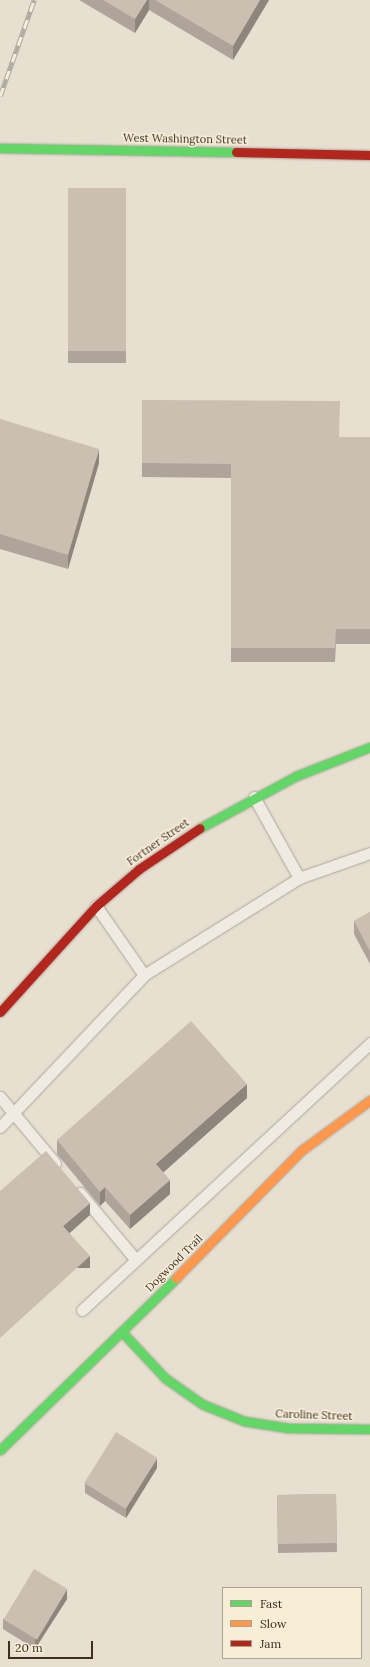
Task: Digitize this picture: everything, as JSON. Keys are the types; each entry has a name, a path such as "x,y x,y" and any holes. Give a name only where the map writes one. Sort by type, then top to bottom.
{"street":[{"name":"West Washington Street","path":"0,148 370,156"},
{"name":"Fortner Street","path":"0,1012 96,906 139,869 185,836 254,797 296,776 370,747"},
{"name":"Dogwood Trail","path":"0,1450 122,1332 302,1150 370,1100"},
{"name":"Caroline Street","path":"122,1332 165,1378 202,1404 244,1421 288,1428 370,1429"}],"lane":[{"path":"254,797 298,878"},
{"path":"0,1127 144,975 298,878 370,853"},
{"path":"96,906 144,975"},
{"path":"82,1310 370,1043"},
{"path":"0,1098 64,1174"},
{"path":"74,1187 136,1260"}],"building":[{"path":"103,0 147,0 135,19"},
{"path":"155,0 260,0 233,46"},
{"path":"68,188 126,188 126,351 68,351"},
{"path":"142,400 340,401 339,437 370,437 370,629 336,629 335,648 231,648 231,464 142,463"},
{"path":"0,419 99,449 68,555 0,534"},
{"path":"370,912 370,951 354,921"},
{"path":"191,1021 247,1084 156,1164 170,1180 130,1215 105,1187 100,1192 57,1140"},
{"path":"46,1151 90,1203 63,1226 90,1256 0,1338 0,1191"},
{"path":"116,1432 158,1458 126,1509 84,1483"},
{"path":"336,1494 337,1543 278,1544 277,1495"},
{"path":"34,1569 67,1589 37,1640 4,1620"}],"railway":[{"path":"0,96 34,0"}],"traffic: fast":[{"path":"0,148 236,152"},
{"path":"200,828 296,776 370,747"},
{"path":"0,1450 176,1278"},
{"path":"122,1332 165,1378 202,1404 244,1421 288,1428 370,1429"}],"traffic: slow":[{"path":"176,1278 302,1150 370,1100"}],"traffic: jam":[{"path":"236,152 370,155"},
{"path":"0,1012 96,906 139,869 200,828"}]}
